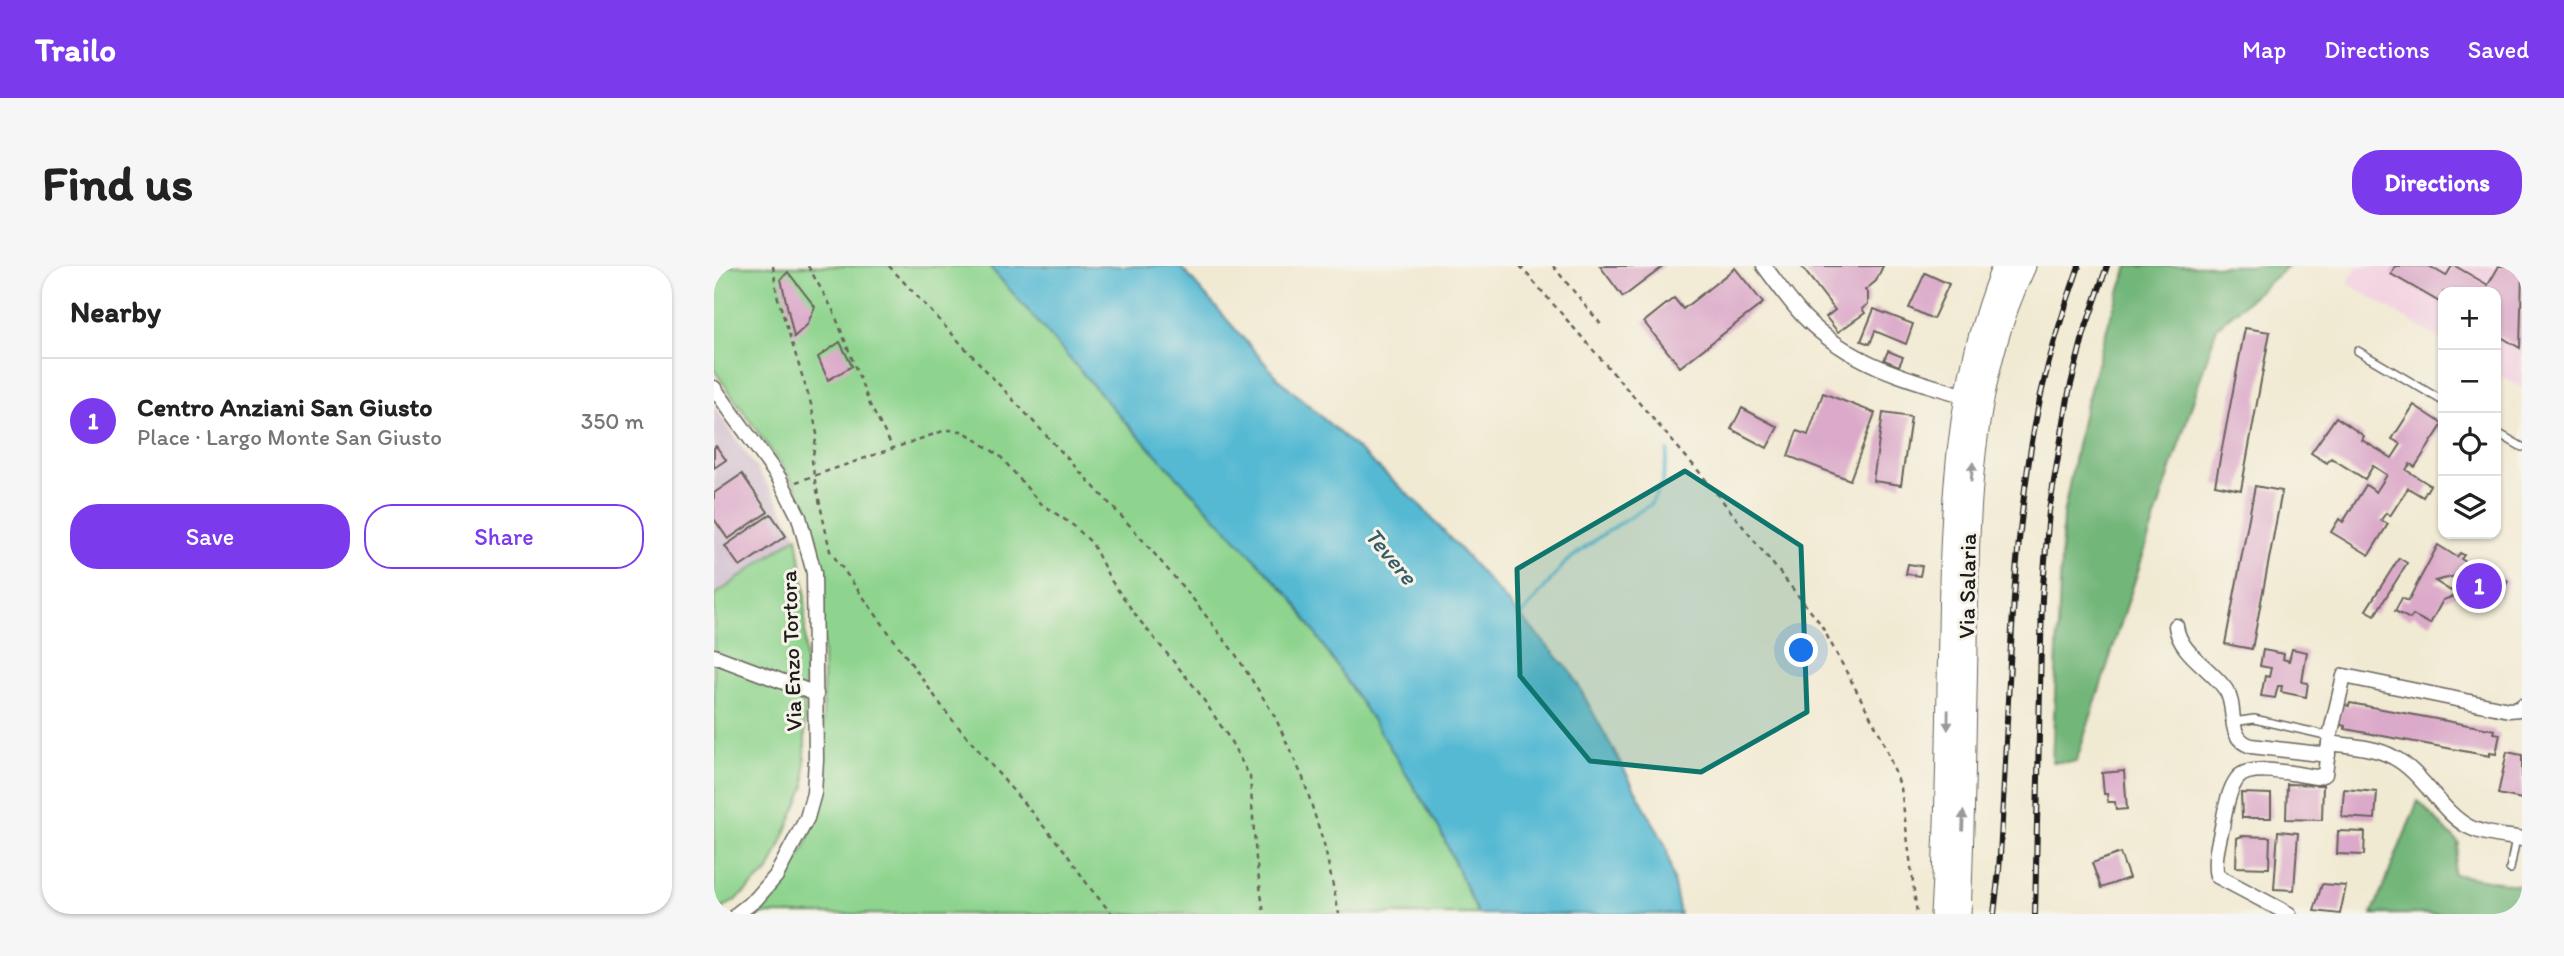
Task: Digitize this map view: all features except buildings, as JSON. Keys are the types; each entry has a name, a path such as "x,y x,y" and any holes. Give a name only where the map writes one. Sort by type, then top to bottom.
{"main road":[{"name":"Via Salaria","path":"1942,914 1953,501 1966,396 1982,328 2004,266"},
{"name":"Via Salaria","path":"1959,914 1964,800 1967,566 1977,425 2005,311 2024,266"}],"street":[{"path":"1764,266 1805,318 1847,352 1903,378 1966,396"},
{"name":"Via Enzo Tortora","path":"714,388 783,486 799,517 814,573 814,793 807,818 776,876 756,900 737,914"},
{"path":"2176,626 2180,642 2228,694 2238,738 2249,745 2329,745 2391,756 2413,772 2467,825 2481,831 2519,839"},
{"path":"714,656 816,694"},
{"path":"2289,914 2217,876 2216,866 2224,817 2234,783 2241,775 2261,770 2320,777 2325,774 2344,676 2507,709 2515,710 2522,706"}],"lane":[{"path":"2358,351 2438,398"},
{"path":"2501,435 2522,447"},
{"path":"2233,722 2254,719 2329,745"},
{"path":"2510,869 2519,839"}],"path":[{"path":"773,266 776,295 811,404 817,434 812,460 814,476 830,551 948,716 1064,850 1112,914"},
{"path":"808,266 833,310 870,405 893,449"},
{"path":"889,266 1133,530 1193,599 1236,656 1274,715 1303,778 1324,844 1339,914"},
{"path":"1520,266 1701,474 1820,623 1881,736 1901,789 1917,914"},
{"path":"1553,266 1603,327"},
{"path":"783,486 946,430 963,431 1000,456 1039,502 1074,526 1092,543 1110,579 1140,621 1197,690 1229,738 1251,777 1256,859 1264,914"}],"highlighted area":[{"path":"1685,471 1801,546 1807,712 1701,772 1590,761 1520,676 1517,569"}],"shaded area":[{"path":"2358,266 2522,266 2522,388 2501,376 2501,287 2438,287 2438,338 2347,283"},
{"path":"714,406 775,496 797,536 714,596"}],"green space":[{"path":"714,266 990,266 1117,413 1292,598 1386,741 1439,828 1478,914 754,914 783,883 804,849 819,811 823,758 823,587 815,534 794,483 714,370"},
{"path":"2128,266 2288,266 2217,327 2076,762 2052,762 2063,516 2083,415 2110,318"},
{"path":"797,536 805,592 805,786 769,871 737,899 714,914 714,596"},
{"path":"2418,801 2459,843 2453,874 2522,886 2522,914 2372,914"}],"water":[{"name":"Tevere","path":"989,266 1180,266 1278,378 1418,503 1571,672 1666,846 1680,914 1478,914 1439,828 1386,741 1292,598 1117,413"}],"waterway":[{"path":"1521,616 1566,562 1651,504 1662,483 1668,451"}],"railway":[{"path":"1994,914 2022,512 2041,394 2058,329 2079,266"},
{"path":"2035,914 2042,598 2049,511 2069,392 2084,333 2107,266"}],"place":[{"name":"Centro Anziani San Giusto","path":"2479,586"}]}
